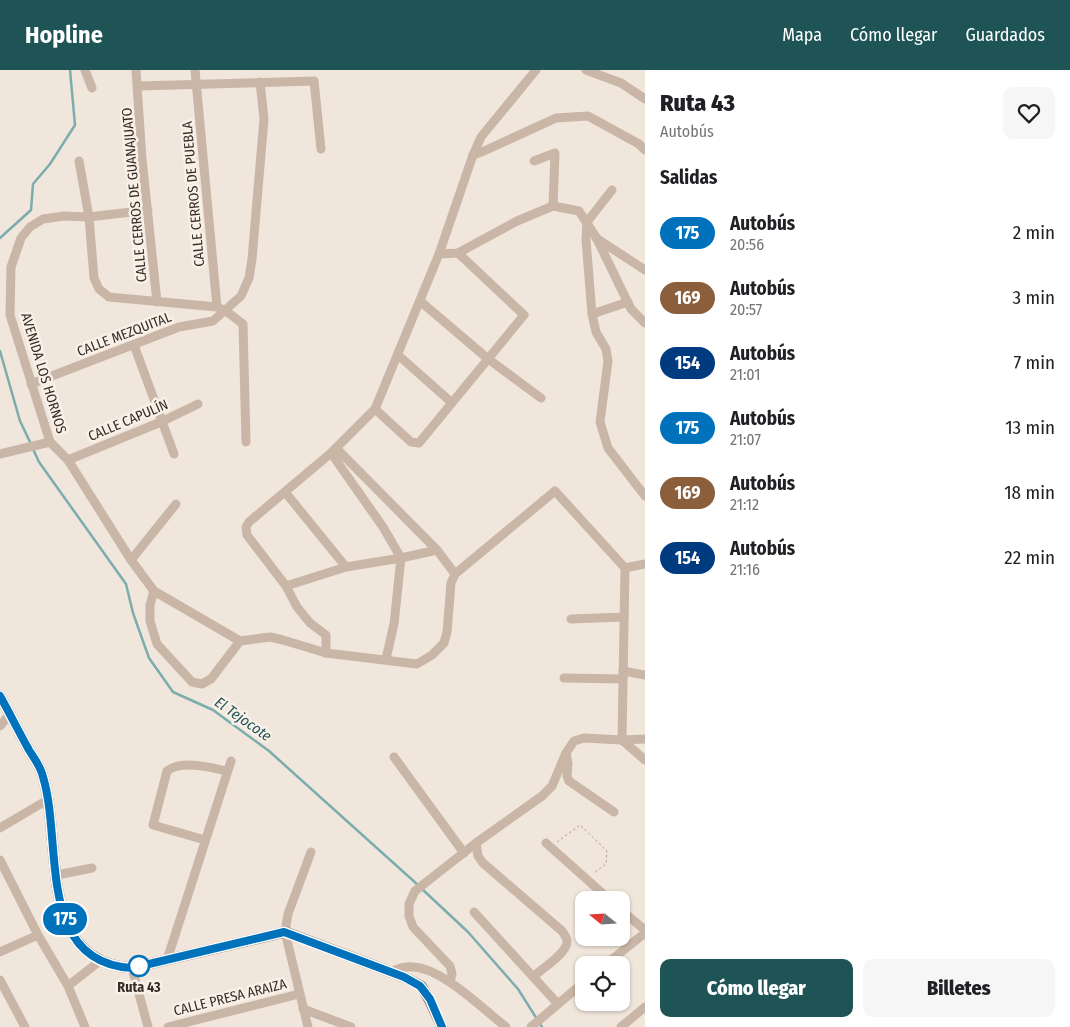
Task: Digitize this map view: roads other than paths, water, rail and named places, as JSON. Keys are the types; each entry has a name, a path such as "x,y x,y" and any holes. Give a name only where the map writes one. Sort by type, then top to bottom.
{"main road":[{"path":"0,696 43,774 49,799 56,875 63,915 72,936 87,952 111,965 132,968 284,932 390,972 420,986 430,999 442,1027"}],"street":[{"path":"85,70 92,88"},
{"name":"CALLE CERROS DE GUANAJUATO","path":"136,70 142,159 157,302"},
{"name":"CALLE CERROS DE PUEBLA","path":"195,70 222,309"},
{"path":"326,653 326,635 310,624 297,607 286,586 246,531 248,522 333,451 375,409 439,254 473,155 481,138 536,70"},
{"path":"586,70 621,83 645,99"},
{"path":"138,86 314,81 321,149"},
{"path":"222,309 241,296 248,278 252,259 264,119 260,82"},
{"path":"473,155 556,118 588,116 639,144 645,150"},
{"path":"534,161 555,152 552,206"},
{"path":"79,161 89,217 94,278 99,289 108,297 222,309 243,324 246,442"},
{"path":"612,190 587,222 586,240 592,314 596,332 606,349 608,361 600,422 608,448 645,496"},
{"path":"439,254 458,253 517,221 552,206 578,211 596,237 631,309 645,323"},
{"name":"AVENIDA LOS HORNOS","path":"148,210 89,217 64,216 43,218 30,227 21,238 11,267 10,315 50,442 68,460 131,560 154,591"},
{"path":"596,237 645,270"},
{"path":"375,409 411,442 419,443 524,315 458,253"},
{"path":"420,301 487,358 541,398"},
{"path":"592,314 628,302"},
{"name":"CALLE MEZQUITAL","path":"31,384 179,327 213,321 222,309"},
{"path":"134,344 174,454"},
{"path":"398,355 451,402"},
{"name":"CALLE CAPULÍN","path":"68,460 161,422 198,404"},
{"path":"0,454 50,442"},
{"path":"333,451 437,550 455,574"},
{"path":"333,451 401,558 394,624 386,659"},
{"path":"240,641 211,679 202,684 192,682 157,644 150,621 150,605 154,591 240,641 270,637 326,653 417,664 432,655 444,643 447,632 452,583 455,574 555,491 625,568 622,740 645,760"},
{"path":"286,492 346,567"},
{"path":"131,560 176,504"},
{"path":"286,586 346,567 437,550"},
{"path":"625,568 645,564"},
{"path":"572,619 624,617"},
{"path":"564,678 645,675"},
{"path":"0,726 10,714"},
{"path":"450,982 452,974 450,966 414,927 409,916 409,904 416,890 547,791 552,786 566,753 574,742 584,738 622,740 645,738"},
{"path":"566,753 568,764 566,776 569,781 614,812"},
{"path":"394,758 464,853"},
{"path":"168,960 226,771 231,761"},
{"path":"205,840 153,825 167,771 172,767 199,765 226,771"},
{"path":"0,828 49,799"},
{"path":"476,843 478,856 483,863 566,936 567,942 562,952 534,976"},
{"path":"548,845 600,891"},
{"path":"308,1027 284,932 288,914 311,852"},
{"path":"0,860 38,935 68,986 85,1027"},
{"path":"56,875 92,868"},
{"path":"474,912 557,1003"},
{"path":"616,956 645,932 630,918"},
{"path":"0,952 38,935"},
{"path":"68,986 101,960"},
{"path":"390,972 402,967 426,969 450,982 506,1027"},
{"path":"132,968 148,1027"},
{"path":"0,980 25,1027"},
{"path":"533,1026 575,989"},
{"name":"CALLE PRESA ARAIZA","path":"168,1027 299,994"},
{"path":"621,1027 645,1007"},
{"path":"303,1009 351,1027"}],"waterway":[{"name":"El Tejocote","path":"0,238 31,210 33,184 50,164 75,125 70,70"},
{"name":"El Tejocote","path":"0,351 20,421 31,444"},
{"name":"El Tejocote","path":"33,449 39,462 126,584 133,613 149,658 173,692 213,710 269,751 418,885"},
{"name":"El Tejocote","path":"422,889 468,932 518,989 542,1027"}],"place":[{"name":"Ruta 43","path":"139,966"}]}
